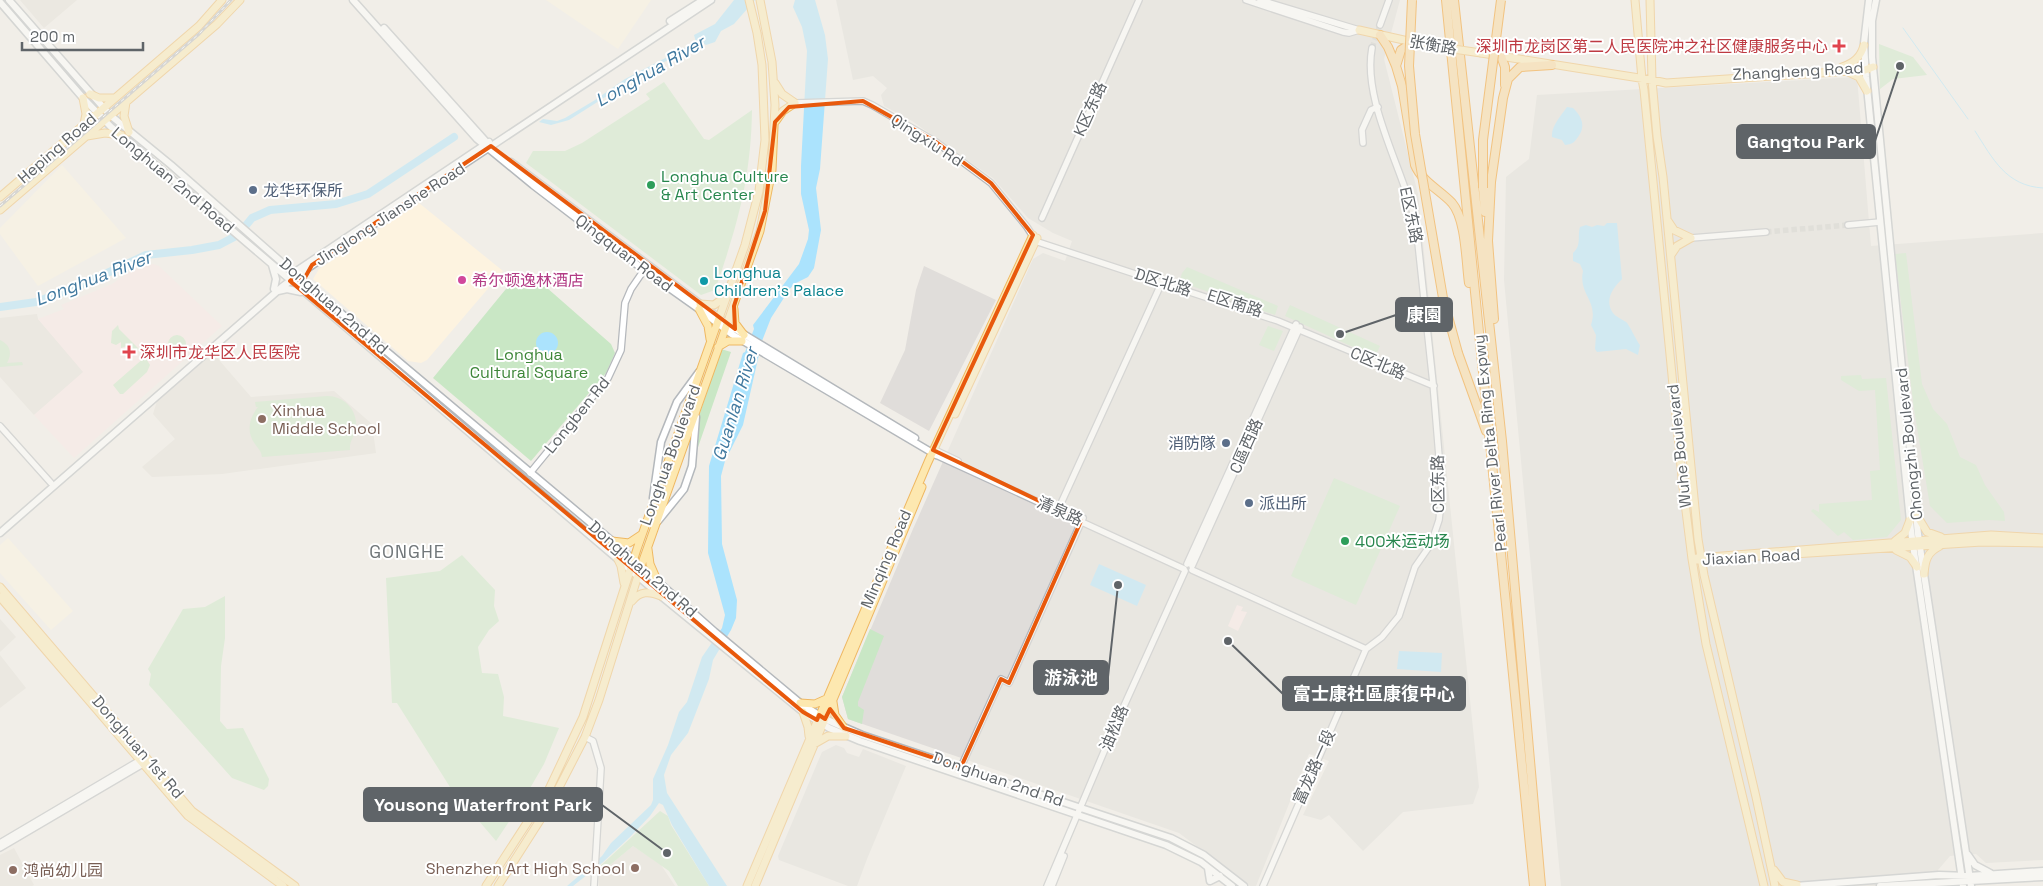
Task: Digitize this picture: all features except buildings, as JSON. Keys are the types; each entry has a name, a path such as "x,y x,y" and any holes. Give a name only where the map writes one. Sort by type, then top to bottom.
{"highway":[{"path":"1412,0 1409,66 1415,134 1443,298 1458,353 1492,454"},
{"name":"Pearl River Delta Ring Expwy","path":"1446,0 1534,886"},
{"name":"Pearl River Delta Ring Expwy","path":"1454,0 1502,441 1541,886"},
{"path":"1501,0 1482,146 1483,188 1502,441"},
{"path":"1380,35 1385,41 1396,66 1402,86 1415,165 1418,172 1452,203 1460,218 1483,382"},
{"path":"1396,66 1401,50 1413,42"},
{"path":"1488,241 1492,182 1505,87 1505,67 1501,56"},
{"path":"1505,87 1512,74 1520,67 1552,65"}],"main road":[{"name":"Longhuan 2nd Road","path":"9,0 87,96"},
{"name":"Heping Road","path":"0,197 198,26 222,0"},
{"name":"Heping Road","path":"0,210 217,24 240,0"},
{"name":"Qingquan Road","path":"353,0 487,145 644,270 699,306"},
{"name":"Qingquan Road","path":"359,0 487,145 726,327 934,452"},
{"name":"Jinglong Jianshe Road","path":"0,528 289,279 703,0"},
{"name":"Jinglong Jianshe Road","path":"296,274 478,156 487,145 711,0"},
{"name":"Longhua Boulevard","path":"486,886 549,789 569,750 590,699 630,568 752,221 764,157 764,89 757,33 749,0"},
{"name":"Longhua Boulevard","path":"498,886 552,804 585,737 648,545 755,248 765,211 774,150 775,122 774,82 760,0"},
{"name":"Wuhe Boulevard","path":"1635,0 1692,559 1704,636 1764,886"},
{"name":"Wuhe Boulevard","path":"1650,0 1654,80 1698,539 1704,575 1775,886"},
{"name":"Chongzhi Boulevard","path":"1869,0 1864,45 1916,514 1917,567 1963,852 1970,881"},
{"name":"Chongzhi Boulevard","path":"1876,0 1867,91 1910,520 1924,574 1963,852 1962,880"},
{"name":"Longhuan 2nd Road","path":"0,2 121,135 249,244"},
{"name":"张衡路","path":"1358,30 1426,45 1642,80 1654,80"},
{"path":"1843,69 1858,58 1864,45"},
{"name":"Zhangheng Road","path":"1654,80 1868,68"},
{"path":"1843,69 1859,77 1867,91"},
{"path":"774,82 782,94 795,104 783,112 775,122"},
{"path":"84,124 87,96 114,98"},
{"path":"126,102 124,116 129,132"},
{"name":"Longhuan 2nd Road","path":"107,118 129,132 254,237"},
{"path":"86,136 105,133 121,135"},
{"path":"1667,220 1674,230 1691,238"},
{"name":"Donghuan 2nd Rd","path":"254,237 310,287 641,566 713,633 803,712 845,732 1079,815"},
{"name":"Minqing Road","path":"747,886 821,720 934,452 1034,238"},
{"path":"1671,256 1677,246 1691,238"},
{"name":"Donghuan 2nd Rd","path":"249,244 305,294 354,333 616,555 661,596 713,633"},
{"path":"272,264 276,279 276,290 292,290 305,294"},
{"path":"310,287 308,275 312,265"},
{"name":"Jinglong Jianshe Road","path":"0,533 276,290"},
{"path":"710,342 708,326 699,306 714,305 727,294"},
{"path":"718,348 728,341 743,338 735,323 734,306"},
{"path":"652,504 661,442 672,412 701,369"},
{"path":"1673,386 1683,385"},
{"path":"656,522 684,489 692,466 696,410"},
{"path":"1916,514 1927,532 1947,542"},
{"path":"1910,520 1905,533 1889,546 1906,554 1917,567"},
{"path":"612,541 629,543 642,535"},
{"name":"Jiaxian Road","path":"1947,542 1990,535 2043,538"},
{"path":"1698,539 1708,550 1721,557 1711,564 1704,575"},
{"path":"1924,574 1926,559 1929,554 1947,542"},
{"name":"Jiaxian Road","path":"1692,559 1947,542 2043,543"},
{"path":"648,545 649,560 657,580"},
{"path":"616,555 622,571 624,588"},
{"name":"Donghuan 1st Rd","path":"0,587 188,816 283,886"},
{"path":"628,606 636,596 643,592 661,596"},
{"name":"Donghuan 1st Rd","path":"0,597 143,760 192,811 295,886"},
{"name":"Donghuan 2nd Rd","path":"731,649 821,720"},
{"path":"800,703 815,704 829,700 845,732 811,742 803,712"},
{"name":"Donghuan 2nd Rd","path":"845,732 961,766 1082,808"},
{"name":"Minqing Road","path":"755,886 811,742"},
{"path":"1082,808 1148,830 1188,846 1217,864 1244,886"},
{"path":"1079,815 1185,853 1208,867 1232,886"},
{"path":"1769,860 1780,880 1796,886 1950,873 1963,852 1975,865 1994,877 2043,877"},
{"path":"1208,867 1209,883 1220,876"},
{"path":"1940,875 1970,881 2043,871"},
{"path":"1981,886 1994,877"},
{"path":"1880,886 1962,880"},
{"path":"1934,882 1951,886"}],"street":[{"name":"K区东路","path":"1042,218 1139,0"},
{"path":"1246,0 1343,32 1349,33 1358,30"},
{"path":"1260,0 1358,30"},
{"path":"1380,25 1389,0"},
{"name":"E区东路","path":"1372,48 1369,63 1378,107 1416,224 1433,385"},
{"name":"Qingxiu Rd","path":"795,104 863,101 872,105 936,142 991,183 1034,238"},
{"path":"1363,143 1362,130 1371,110 1378,107"},
{"path":"1848,225 1880,222"},
{"path":"1691,238 1766,232"},
{"name":"D区北路","path":"1034,238 1298,327"},
{"name":"E区南路","path":"1034,238 1298,327"},
{"name":"Longben Rd","path":"530,473 608,378 621,350 624,312 628,296 644,270"},
{"path":"1059,509 1162,282"},
{"name":"C区北路","path":"1298,327 1433,385"},
{"name":"油松路","path":"1047,886 1188,568 1298,327"},
{"name":"C区东路","path":"1366,649 1382,637 1398,616 1415,567 1431,544 1439,520 1442,493 1433,385"},
{"path":"0,426 51,483"},
{"name":"清泉路","path":"934,452 1366,649"},
{"path":"961,766 1001,679 1008,683 1082,519"},
{"name":"富龙路一段","path":"1262,886 1366,649"},
{"path":"585,737 594,741 601,768 594,886"},
{"path":"0,843 143,760"},
{"path":"0,848 143,760"},
{"name":"油松路","path":"1052,886 1079,815"}],"highlighted area":[{"path":"863,101 936,142 991,183 1033,235 933,450 1081,521 1009,683 1001,679 961,767 844,728 830,709 825,719 819,715 817,720 803,712 290,281 297,275 303,281 312,265 491,146 735,329 734,306 765,211 775,122 789,107"}],"shaded area":[{"path":"20,0 77,0 44,28"},
{"path":"546,0 651,0 618,49"},
{"path":"836,0 1400,0 1384,59 1418,194 1479,787 1473,804 1403,812 1363,851 1329,815 1321,820 1303,815 1329,761 1309,754 1256,886 1250,886 1179,833 848,719 842,697 913,529 1033,259 1043,253 1065,261 1072,241 1053,233 1028,218 993,178 912,121 884,106 881,95 887,88 873,76 853,80"},
{"path":"1857,77 1871,246 2043,233 2043,860 1986,863 1976,854 1950,856 1938,870 1938,886 1561,886 1504,280 1506,177 1529,159 1537,95"},
{"path":"62,165 126,238 38,286 0,234 0,228"},
{"path":"419,203 503,271 427,360 421,363 408,361 313,279 319,269"},
{"name":"深圳市龙华区人民医院","path":"153,264 159,266 222,326 74,458 34,415 83,372 38,319 64,309 61,305 112,284 135,268"},
{"path":"924,266 996,300 929,431 880,403 905,350 916,290"},
{"path":"37,314 38,319 84,372 34,415 0,377 0,318"},
{"name":"Xinhua Middle School","path":"213,353 251,397 334,391 372,424 376,453 222,474 152,477 142,467 175,439 153,414 157,401"},
{"path":"8,538 73,611 51,630 0,573 0,545"},
{"path":"1237,605 1243,607 1241,611 1247,612 1238,631 1228,626"},
{"path":"0,619 16,637 0,652"},
{"path":"0,655 26,688 0,708"},
{"path":"836,745 844,748 847,753 859,757 863,749 906,766 857,886 848,886 779,860 778,856 822,752"},
{"name":"Shenzhen Art High School","path":"633,846 661,865 675,886 599,886 599,874"},
{"name":"鸿尚幼儿园","path":"14,848 34,885 0,886 0,855"}],"green space":[{"path":"1879,44 1913,57 1927,75 1893,79 1880,89"},
{"name":"Longhua Culture & Art Center","path":"664,82 704,139 709,140 752,110 746,181 736,224 715,290 701,295 526,163 533,151 565,151 582,143 650,99 646,94"},
{"path":"1906,253 1922,384 1933,409 1947,424 1960,457 1976,465 1985,485 2004,512 2005,521 1989,520 1947,523 1930,506 1914,409 1895,254"},
{"path":"1187,267 1278,306 1275,315 1183,283 1180,280 1182,273"},
{"name":"Longhua Cultural Square","path":"519,273 530,273 611,344 615,353 606,373 531,461 433,378"},
{"path":"1290,305 1380,346 1375,357 1285,316"},
{"path":"118,325 119,329 139,349 129,358 125,357 130,349 127,346 121,348 121,342 116,345 111,343 112,331"},
{"path":"1268,326 1283,331 1274,351 1259,345"},
{"path":"177,335 183,338 186,344 183,350 177,353 171,350 168,344 171,338"},
{"path":"0,340 10,350 7,363 22,362 23,365 0,367"},
{"path":"721,349 731,352 696,453 700,413"},
{"path":"145,357 150,365 147,372 123,394 120,394 113,385"},
{"path":"1861,375 1862,379 1886,378 1901,520 1887,537 1853,540 1844,532 1838,536 1811,511 1813,509 1819,512 1819,504 1872,500 1870,471 1880,470 1875,390 1859,391 1841,380 1841,376"},
{"path":"327,396 344,401 355,415 356,428 350,444 350,450 262,457 250,435 252,416 258,407 256,407 255,402"},
{"name":"400米运动场","path":"1334,478 1400,506 1356,605 1291,576"},
{"path":"462,555 495,590 494,606 499,621 489,630 478,647 482,673 498,674 504,697 503,716 559,728 544,764 496,841 450,787 397,703 392,703 386,578 440,571"},
{"path":"225,596 225,638 221,666 220,721 227,729 243,728 269,779 268,786 264,790 232,778 149,685 151,674 148,669 183,609 205,607"},
{"path":"870,629 884,636 858,702 858,706 864,710 862,724 848,719 842,697"},
{"path":"660,811 668,816 671,825 709,886 678,886 669,871 633,846 599,874 598,868"}],"water":[{"path":"734,0 755,0 734,24 721,31 715,42 706,45 703,43 648,70 569,120 551,125 539,122 543,119 557,121 565,118 625,79 696,42 694,35 715,24"},
{"name":"Guanlan River","path":"795,0 815,0 825,35 828,59 820,169 816,188 821,230 814,268 808,277 794,284 771,318 762,341 743,425 725,461 721,476 722,544 737,600 736,618 713,660 709,679 688,733 671,755 664,775 667,793 727,886 709,886 672,825 663,805 659,803 650,816 602,863 573,886 567,886 602,856 611,843 651,805 653,800 653,779 668,745 679,712 687,702 702,657 722,628 725,615 708,553 709,466 743,353 754,329 753,325 799,264 808,239 809,230 801,194 807,51 802,27 793,7"},
{"path":"1567,107 1573,108 1581,118 1582,129 1575,141 1565,145 1562,140 1552,137 1552,133 1557,121"},
{"path":"1607,223 1617,223 1622,279 1611,294 1610,308 1614,314 1629,326 1640,345 1638,355 1626,349 1597,352 1595,349 1596,335 1591,325 1593,316 1591,303 1583,286 1583,271 1580,264 1573,261 1573,253 1578,244 1580,227 1586,225 1592,227 1597,225 1604,226"},
{"path":"547,332 555,335 558,343 555,351 547,354 539,351 536,343 539,335"},
{"path":"1099,564 1146,585 1137,606 1090,585"},
{"path":"1399,651 1442,653 1441,672 1397,669"}],"waterway":[{"path":"1903,28 1968,119"},
{"path":"1975,131 1995,161 2010,176 2019,182 2043,188"},
{"name":"Longhua River","path":"0,307 36,302 79,286 146,255 219,245 238,235 252,218 270,210 336,204 368,194 454,137"}],"tunnel":[{"path":"1372,48 1380,25"},
{"path":"1766,232 1848,225"}],"railway":[{"path":"0,206 199,34 231,0"}],"place":[{"name":"深圳市龙岗区第二人民医院冲之社区健康服务中心","path":"1839,46"},
{"name":"Gangtou Park","path":"1900,66"},
{"name":"Longhua Culture & Art Center","path":"651,185"},
{"name":"龙华环保所","path":"253,190"},
{"name":"希尔顿逸林酒店","path":"462,280"},
{"name":"Longhua Children's Palace","path":"704,281"},
{"name":"康園","path":"1340,334"},
{"name":"深圳市龙华区人民医院","path":"129,352"},
{"name":"Xinhua Middle School","path":"262,419"},
{"name":"消防隊","path":"1226,443"},
{"name":"派出所","path":"1249,503"},
{"name":"400米运动场","path":"1345,541"},
{"name":"游泳池","path":"1118,585"},
{"name":"富士康社區康復中心","path":"1228,641"},
{"name":"Yousong Waterfront Park","path":"667,853"},
{"name":"Shenzhen Art High School","path":"635,868"},
{"name":"鸿尚幼儿园","path":"13,870"}],"district":[{"name":"GONGHE","path":"407,551"}]}
